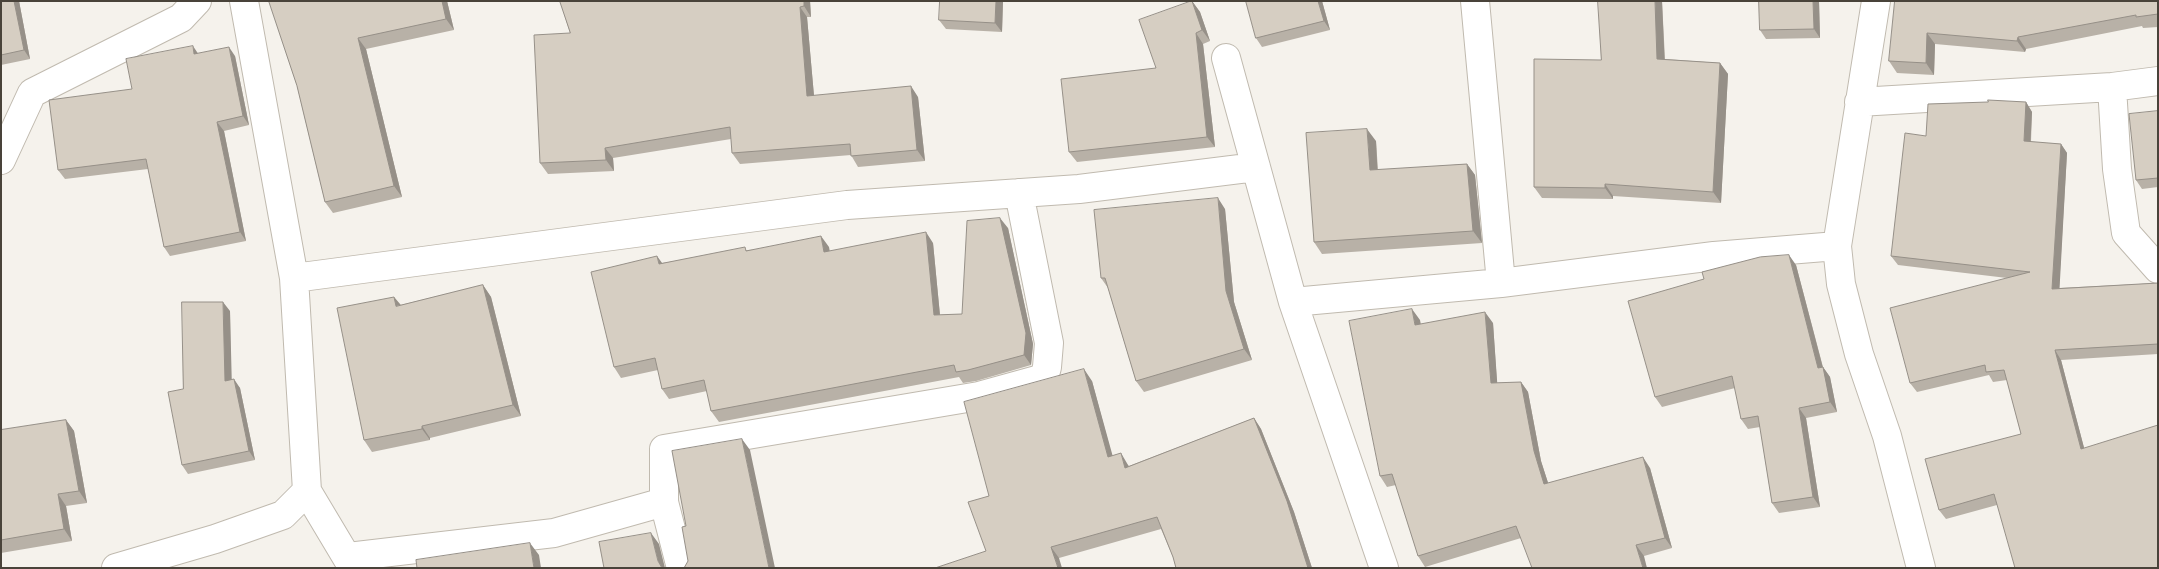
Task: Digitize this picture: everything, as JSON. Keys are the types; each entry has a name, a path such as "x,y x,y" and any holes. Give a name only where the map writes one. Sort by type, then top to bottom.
{"street":[{"path":"1,160 32,93 181,18 197,1"},
{"path":"244,1 294,278 307,491 351,563 554,533 664,502"},
{"path":"1474,1 1501,283"},
{"path":"1876,1 1837,246 1840,284 1858,354 1887,436 1921,568"},
{"path":"1226,58 1293,302 1384,568"},
{"path":"1859,102 2112,87 2158,81"},
{"path":"2112,87 2116,169 2126,233 2158,269"},
{"path":"294,278 847,205 1079,189 1256,167"},
{"path":"681,568 664,502 664,449 979,396 1044,378 1048,366 1049,343 1019,193"},
{"path":"1293,302 1501,283 1714,256 1837,246"},
{"path":"116,568 215,539 284,515 307,491"}],"building":[{"path":"1,1 14,1 24,50 1,55"},
{"path":"269,1 442,1 446,19 358,38 394,186 325,202 297,86"},
{"path":"560,1 804,1 804,6 800,7 807,96 911,86 917,150 851,156 850,144 732,153 730,127 605,148 606,160 540,163 534,35 570,33"},
{"path":"940,1 996,1 995,23 939,20"},
{"path":"1192,1 1202,30 1196,33 1207,137 1069,152 1061,79 1156,68 1139,20"},
{"path":"1246,1 1318,1 1324,21 1256,38"},
{"path":"1598,1 1655,1 1657,59 1720,63 1713,192 1605,184 1605,188 1534,187 1534,59 1601,60"},
{"path":"1759,1 1813,1 1814,29 1760,30"},
{"path":"1895,1 2158,1 2158,14 2136,17 2136,15 2018,37 2017,41 1927,33 1926,63 1889,61"},
{"path":"193,46 194,54 229,47 243,116 217,122 240,232 164,247 146,159 58,170 49,100 132,89 126,59"},
{"path":"1988,100 2026,102 2024,141 2061,144 2052,289 2158,283 2158,344 2055,350 2081,449 2158,425 2158,568 2015,568 1994,494 1939,510 1925,459 2021,434 2004,370 1986,372 1985,365 1910,383 1890,308 2030,272 1891,256 1905,133 1926,136 1928,104 1988,102"},
{"path":"2158,111 2158,178 2136,180 2129,114"},
{"path":"1367,129 1370,170 1467,164 1473,231 1314,242 1306,133"},
{"path":"1218,198 1226,291 1244,349 1136,381 1105,278 1101,278 1094,210"},
{"path":"1000,218 1026,333 1024,355 968,370 956,372 954,365 711,411 704,380 662,389 655,358 614,367 591,272 657,256 659,264 745,247 746,251 821,236 824,252 926,232 934,315 962,314 967,221"},
{"path":"1789,255 1818,368 1823,367 1830,402 1799,408 1813,497 1772,503 1758,416 1741,419 1732,376 1655,397 1628,301 1704,279 1702,272 1760,257"},
{"path":"483,285 513,405 422,426 422,429 364,440 337,308 394,297 396,306"},
{"path":"182,302 223,302 225,381 234,379 249,451 182,465 168,392 183,389"},
{"path":"1412,309 1415,325 1485,312 1491,383 1521,382 1534,451 1544,484 1643,457 1665,538 1636,545 1643,568 1532,568 1516,526 1418,556 1392,474 1380,476 1349,321"},
{"path":"1084,369 1108,457 1121,453 1125,468 1254,418 1287,501 1308,568 1176,568 1157,517 1051,547 1058,568 935,568 986,551 968,502 989,496 964,402"},
{"path":"66,420 79,491 58,494 64,529 1,540 1,430"},
{"path":"742,439 769,568 684,568 688,561 682,527 686,526 672,451"},
{"path":"651,533 658,561 662,568 604,568 599,542"},
{"path":"530,543 534,568 417,568 416,560"}]}
